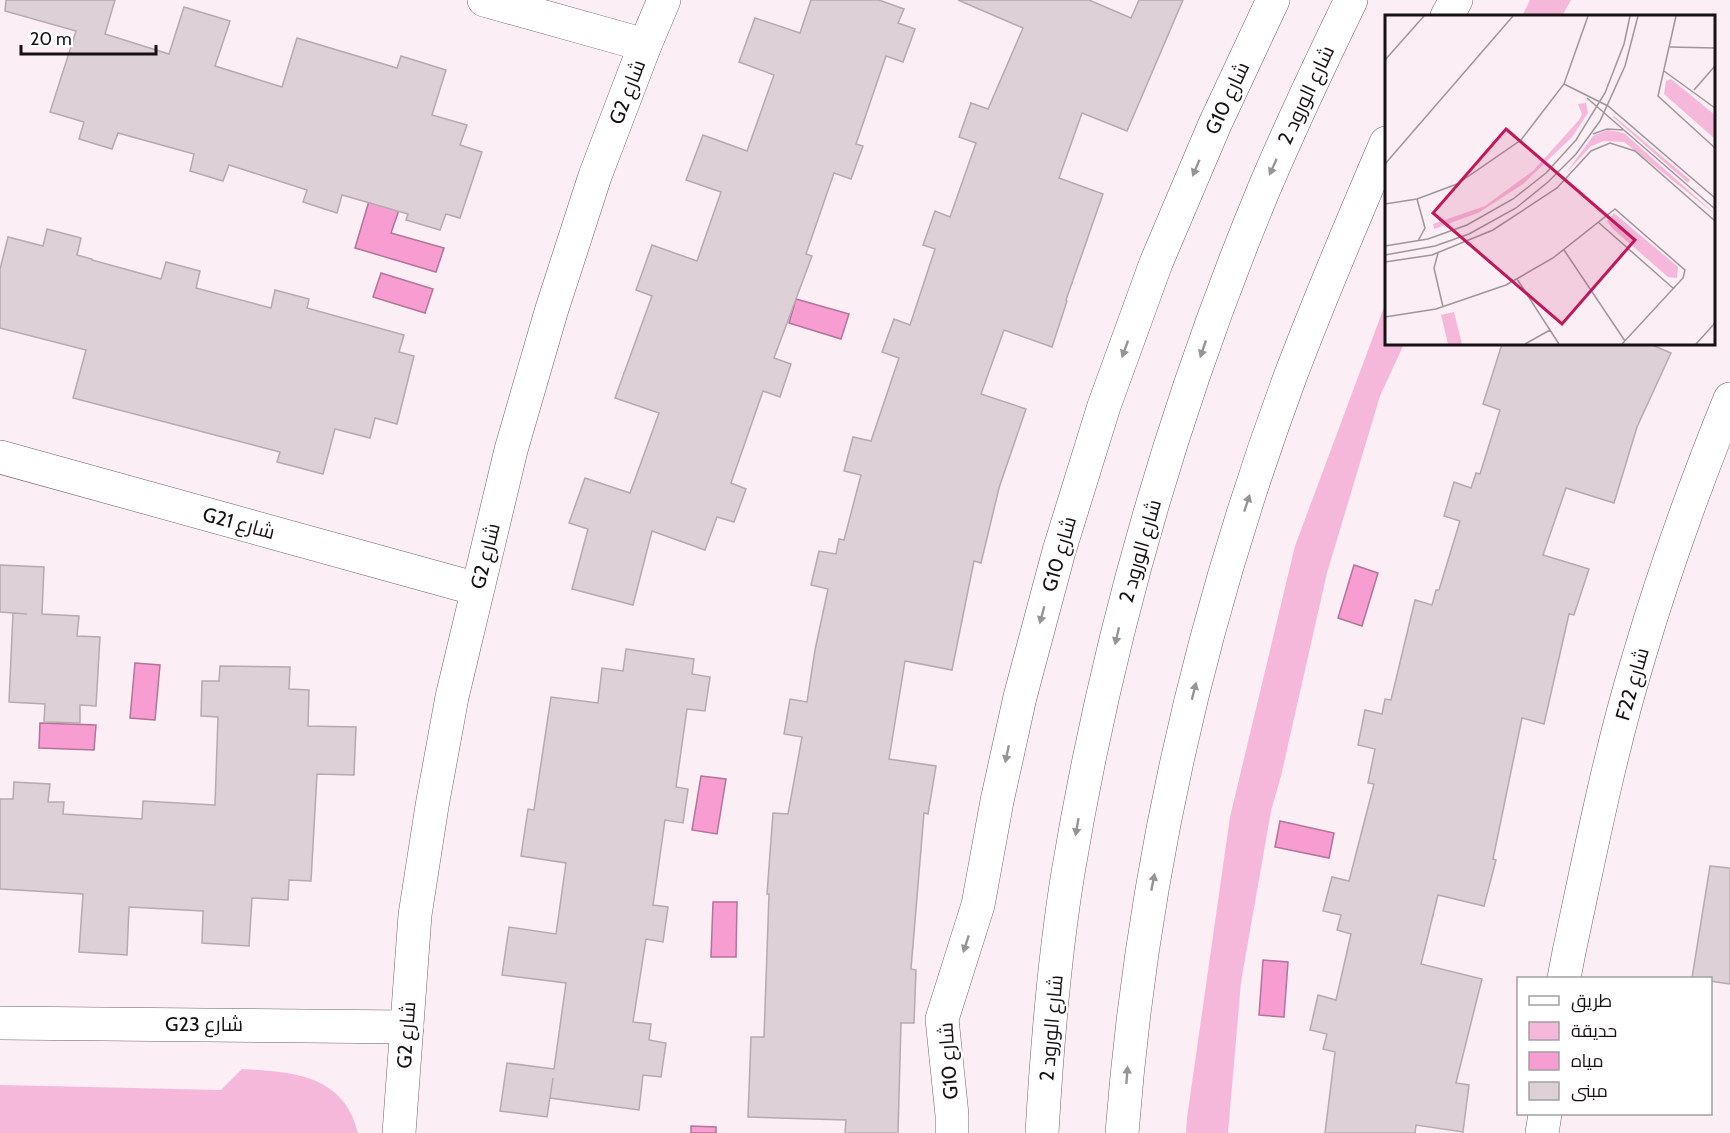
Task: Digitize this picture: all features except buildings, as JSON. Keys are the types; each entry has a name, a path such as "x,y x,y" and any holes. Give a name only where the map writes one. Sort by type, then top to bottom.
{"street":[{"path":"484,0 645,45"},
{"name":"G2 شارع","path":"399,1133 415,915 452,697 477,589 511,450 551,312 595,176 664,0"},
{"name":"G10 شارع","path":"957,1127 942,1019 978,905 997,801 1020,697 1059,550 1104,406 1156,263 1215,123 1273,0"},
{"name":"شارع الورود 2","path":"1042,1133 1052,996 1068,876 1090,753 1129,585 1180,417 1220,303 1264,189 1313,78 1351,0"},
{"path":"1448,15 1456,0"},
{"path":"1122,1133 1128,1061 1147,913 1175,770 1207,636 1246,506 1289,379 1338,254 1385,144"},
{"name":"F22 شارع","path":"1564,977 1606,780 1637,662 1666,567 1730,399"},
{"name":"G21 شارع","path":"0,457 477,589"},
{"name":"G23 شارع","path":"0,1023 407,1027"},
{"path":"1542,1133 1545,1115"}],"green space":[{"path":"1530,0 1571,0 1563,15 1522,15"},
{"path":"1385,305 1385,345 1404,345 1380,396 1327,573 1271,811 1241,982 1228,1133 1186,1133 1230,817 1295,546"},
{"path":"242,1069 279,1072 314,1080 341,1099 351,1113 358,1133 0,1133 0,1085 221,1090"}],"water":[{"path":"369,201 399,210 391,233 444,248 436,272 355,248"},
{"path":"381,273 433,289 425,313 373,297"},
{"path":"796,299 849,314 841,339 789,323"},
{"path":"1354,565 1378,573 1362,626 1338,618"},
{"path":"135,663 160,665 155,720 130,718"},
{"path":"40,723 96,725 94,750 39,748"},
{"path":"701,776 726,779 717,834 692,830"},
{"path":"1280,821 1334,833 1329,858 1275,847"},
{"path":"713,902 737,902 736,957 711,957"},
{"path":"1263,960 1288,962 1284,1017 1259,1015"},
{"path":"691,1126 716,1127 716,1133 691,1133"}]}
